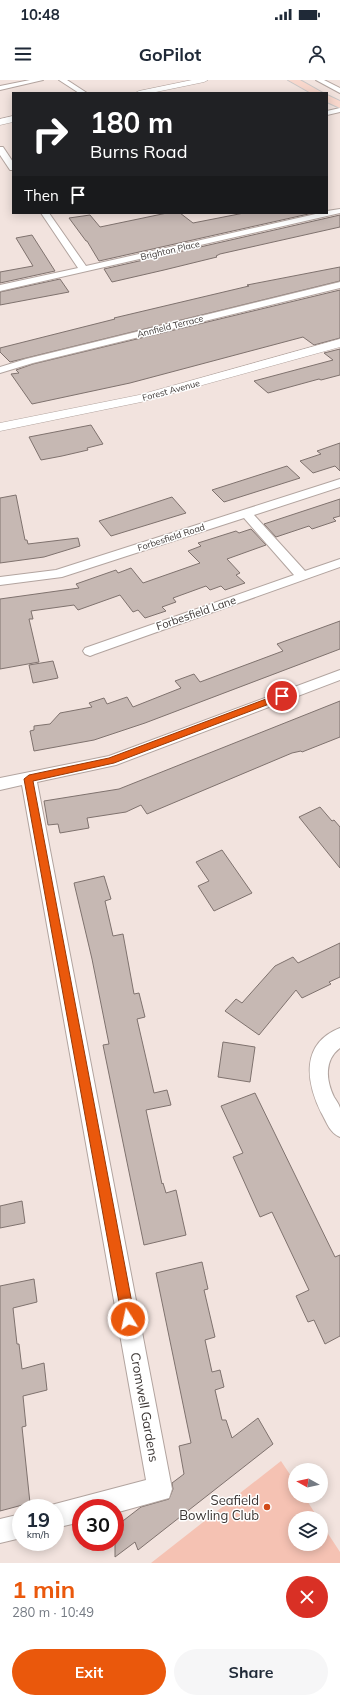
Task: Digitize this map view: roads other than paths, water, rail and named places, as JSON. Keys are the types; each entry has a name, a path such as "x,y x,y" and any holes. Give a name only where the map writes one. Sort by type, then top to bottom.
{"main road":[{"path":"293,80 316,92"}],"street":[{"path":"0,88 40,80"},
{"path":"62,80 82,92"},
{"path":"144,92 204,80"},
{"path":"319,80 340,91"},
{"path":"328,112 336,103"},
{"path":"0,122 12,119"},
{"path":"0,149 12,167"},
{"name":"Brighton Place","path":"328,214 340,211"},
{"path":"46,214 84,269"},
{"name":"Brighton Place","path":"0,288 327,214"},
{"name":"Annfield Terrace","path":"0,370 38,359 340,285"},
{"name":"Forest Avenue","path":"0,427 141,398 340,343"},
{"name":"Forbesfield Road","path":"0,581 57,574 340,482"},
{"path":"246,513 302,576"},
{"name":"Forbesfield Lane","path":"90,651 340,563"},
{"path":"0,784 110,761 340,675"},
{"name":"Cromwell Gardens","path":"29,779 160,1489 122,1499"},
{"path":"340,1036 323,1050 319,1060 318,1070 325,1102 340,1127"},
{"path":"0,1531 12,1528"}],"place":[{"name":"Seafield Bowling Club","path":"267,1507"}]}
